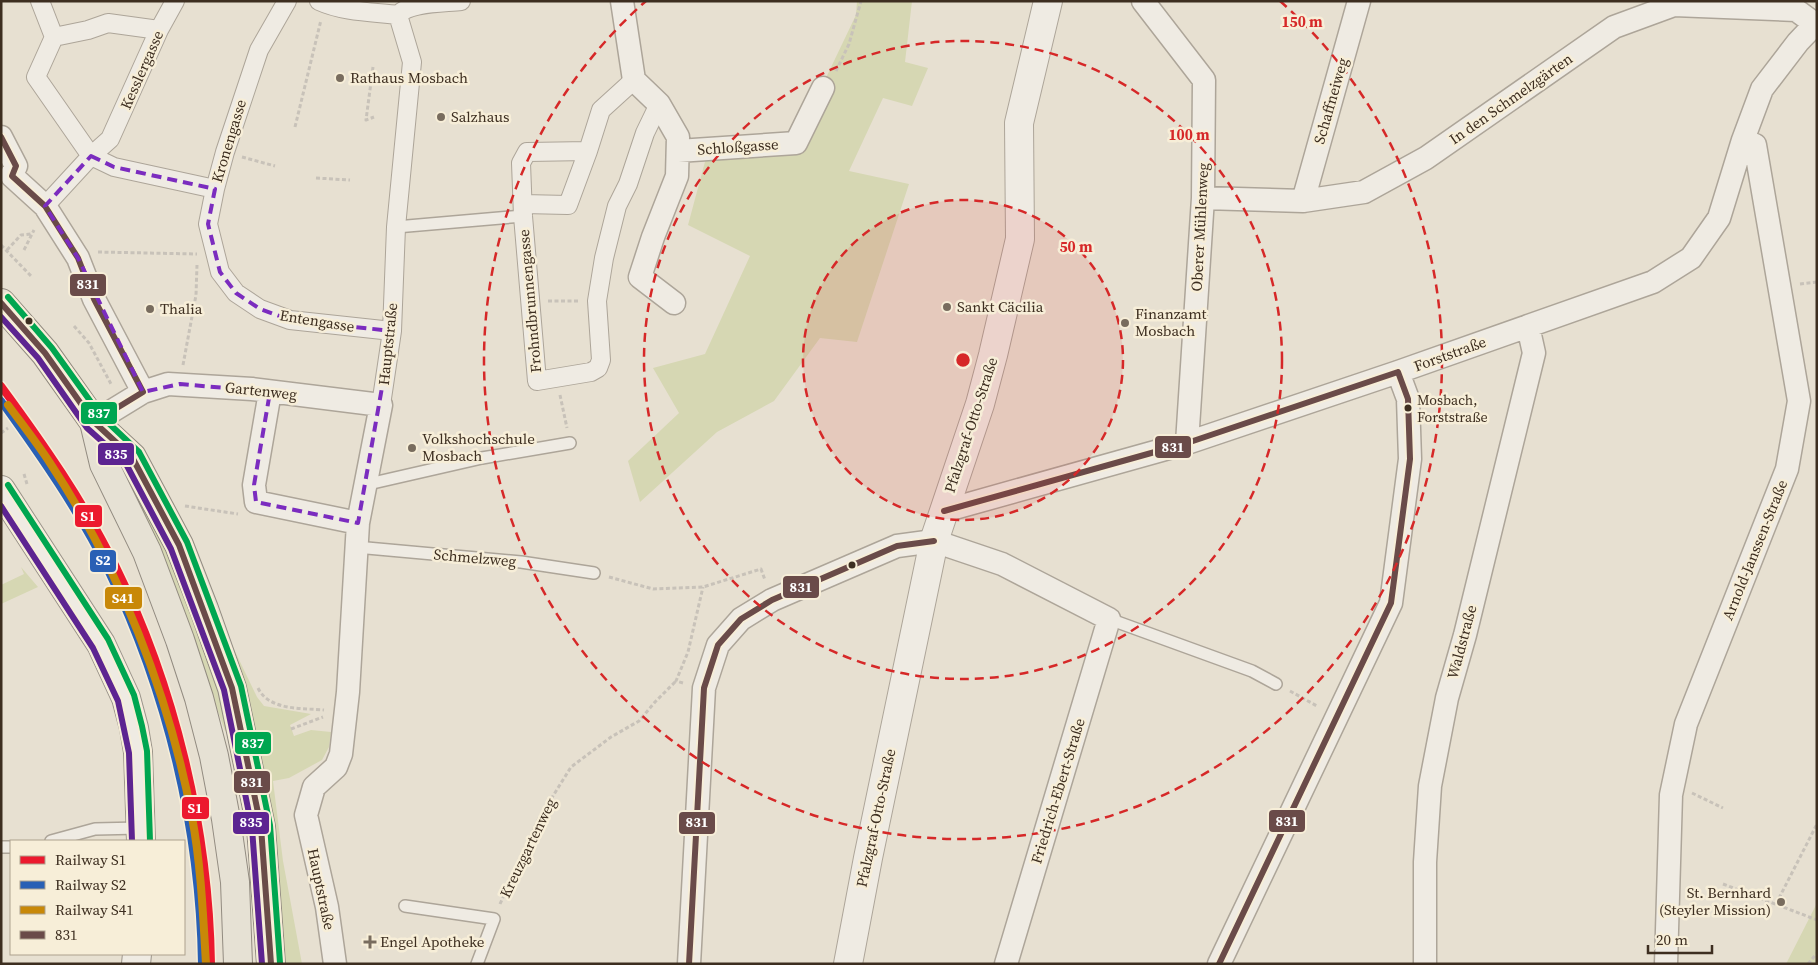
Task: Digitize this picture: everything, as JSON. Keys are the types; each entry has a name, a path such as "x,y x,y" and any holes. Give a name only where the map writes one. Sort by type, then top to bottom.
{"main road":[{"path":"1,303 45,353 94,422 132,457 179,545 232,688 261,827 271,964"},
{"path":"94,422 104,464 147,552 180,640 199,698 214,756 226,819 235,882 238,964"}],"street":[{"path":"40,1 54,37 36,77 90,156 45,206"},
{"name":"Kesslergasse","path":"90,156 110,139 159,30 175,1"},
{"name":"Kronengasse","path":"90,156 114,167 215,189 225,152 259,50 287,1"},
{"path":"322,2 402,9 461,1"},
{"path":"523,210 568,206 601,110 634,80 622,1"},
{"name":"Pfalzgraf-Otto-Straße","path":"848,964 868,858 934,541 984,388 1020,239 1019,124 1048,1"},
{"name":"Oberer Mühlenweg","path":"1143,1 1204,80 1203,198 1187,443"},
{"name":"Schaffneiweg","path":"1303,201 1359,1"},
{"name":"In den Schmelzgärten","path":"1203,198 1303,201 1364,192 1426,158 1614,27 1674,5 1796,10 1816,23"},
{"name":"Hauptstraße","path":"335,964 327,908 306,815 314,787 336,767 341,754 348,692 358,523 392,330 396,226 412,62 402,9"},
{"path":"54,37 88,30 108,23 159,30"},
{"name":"Forststraße","path":"944,511 1187,443 1398,372 1653,282 1691,258 1719,218 1743,140 1762,89 1798,42 1816,23"},
{"name":"Schloßgasse","path":"634,80 659,104 678,137 677,176 640,276 674,303"},
{"name":"Schloßgasse","path":"678,151 796,143 823,88"},
{"name":"Frohndbrunnengasse","path":"588,151 527,152 521,163 536,381 591,372 598,368 601,360 597,301 604,258 617,206 628,184 645,133 659,104"},
{"path":"1,137 16,166 12,174 45,206 78,259 94,299 143,392"},
{"name":"Arnold-Janssen-Straße","path":"1666,964 1671,795 1686,724 1787,469 1799,401 1755,145 1743,140"},
{"name":"Entengasse","path":"215,189 208,224 206,253 236,293 260,309 290,320 392,330"},
{"name":"Waldstraße","path":"1425,964 1425,862 1430,786 1447,698 1465,634 1534,353 1528,326"},
{"path":"1218,964 1391,603 1410,459 1408,399 1398,372"},
{"name":"Gartenweg","path":"94,422 143,392 168,384 270,392 380,405"},
{"path":"270,392 254,485 256,502 358,523"},
{"path":"1,490 101,644 115,670 126,698 138,752 141,835"},
{"path":"689,964 704,688 718,645 741,619 772,600 897,546 934,541 1002,564 1109,619"},
{"name":"Friedrich-Ebert-Straße","path":"1006,964 1109,619"}],"lane":[{"path":"396,226 523,210"},
{"path":"364,485 482,458 570,443"},
{"name":"Schmelzweg","path":"356,547 521,562 594,573"},
{"path":"1109,619 1252,671 1276,684"},
{"path":"55,840 95,829 141,835"},
{"path":"405,906 494,919 477,964"}],"path":[{"path":"823,88 835,73 849,44 861,1"},
{"path":"295,127 322,2"},
{"path":"373,67 366,120 374,117"},
{"path":"225,152 275,166"},
{"path":"316,178 350,180"},
{"path":"7,250 21,235 32,234 24,250"},
{"path":"1,245 31,276"},
{"path":"78,259 89,252 206,253 196,295 180,384"},
{"path":"530,301 597,301"},
{"path":"536,381 560,394 570,443"},
{"path":"1,433 8,428"},
{"path":"24,474 28,484"},
{"path":"184,513 184,506 252,516 256,502"},
{"path":"594,573 653,589 703,587 746,575"},
{"path":"688,652 703,587"},
{"name":"Kreuzgartenweg","path":"494,919 538,820 571,767 611,737 639,722 655,702 676,681"},
{"path":"256,684 267,700 277,705 325,710"},
{"path":"1276,684 1319,707"},
{"path":"291,729 316,718"},
{"path":"1671,795 1692,793 1723,808"},
{"path":"1776,904 1817,824"},
{"path":"1723,884 1817,920"},
{"path":"1808,964 1817,953"}],"highlighted area":[{"path":"91,156 114,167 215,189 208,224 220,272 236,293 260,309 290,320 392,331 358,523 256,502 254,485 270,392 180,384 143,392 78,258 45,206"}],"green space":[{"path":"857,1 912,1 905,62 928,68 912,106 883,98 849,171 909,184 857,342 820,338 774,401 717,432 640,502 628,461 679,413 653,368 705,354 750,256 688,225 706,158 790,153 856,15"},
{"path":"121,457 164,541 215,675 227,730 225,731 204,673 115,460"},
{"path":"21,567 38,587 1,604 1,585 24,574"},
{"path":"230,641 257,697 264,706 311,714 290,725 294,736 311,730 331,732 329,747 322,760 289,778 273,781 283,861 302,964 285,964 278,857 267,779 227,642"},
{"path":"1817,903 1817,964 1786,964"}],"rail line":[{"name":"S1","path":"1,386 47,451 90,518 115,565 155,659 185,759 196,810 209,913 211,964"},
{"name":"S2","path":"1,401 85,526 129,616 147,664 163,713 187,812 200,913 202,964"},
{"name":"S41","path":"8,405 50,463 98,545 119,588 155,678 170,724 192,817 200,871 206,964"}],"transit line":[{"name":"831","path":"1,137 16,166 12,176 45,206 78,258 94,299 143,392 94,422"},
{"name":"837","path":"8,297 52,348 101,416 139,452 187,542 241,686 270,825 280,963"},
{"name":"831","path":"1,303 45,353 94,422 132,457 179,545 232,688 261,827 271,964"},
{"name":"835","path":"1,317 38,358 87,428 125,462 171,549 224,690 252,828 262,964"},
{"name":"831","path":"944,511 1187,443 1398,372"},
{"name":"831","path":"1219,964 1391,603 1410,459 1408,399 1398,372"},
{"name":"837","path":"8,485 108,639 134,695 147,751 150,840"},
{"name":"835","path":"1,506 93,648 118,701 129,753 132,840"},
{"name":"831","path":"689,964 704,688 718,645 741,619 772,600 897,546 934,541"}],"place":[{"name":"Rathaus Mosbach","path":"340,78"},
{"name":"Salzhaus","path":"441,117"},
{"name":"Sankt Cäcilia","path":"947,307"},
{"name":"Thalia","path":"150,309"},
{"name":"Finanzamt Mosbach","path":"1125,323"},
{"name":"Mosbach, Forststraße","path":"1408,408"},
{"name":"Volkshochschule Mosbach","path":"412,448"},
{"name":"St. Bernhard (Steyler Mission)","path":"1781,902"},
{"name":"Engel Apotheke","path":"370,942"}]}
